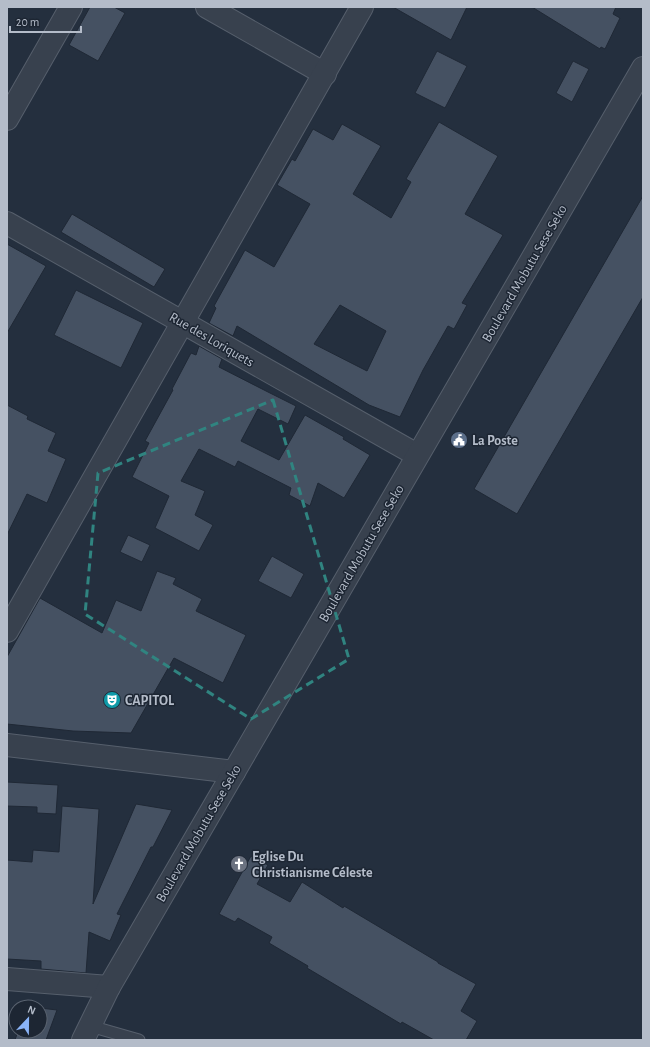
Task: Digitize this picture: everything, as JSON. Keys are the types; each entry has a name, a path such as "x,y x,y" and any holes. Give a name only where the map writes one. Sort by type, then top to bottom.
{"street":[{"path":"7,119 71,7"},
{"path":"207,7 325,74"},
{"path":"7,632 362,7"},
{"name":"Boulevard Mobutu Sese Seko","path":"87,1033 109,987 643,68"},
{"name":"Rue des Loriquets","path":"7,222 418,455"},
{"path":"7,745 234,772"},
{"path":"7,979 109,987"}],"lane":[{"path":"87,1033 139,1040"}],"highlighted area":[{"path":"273,400 349,659 251,719 85,614 98,473"}],"building":[{"path":"90,7 114,7 125,13 98,61 69,45"},
{"path":"393,7 467,7 451,40"},
{"path":"532,7 616,7 613,14 620,18 605,49 601,47 600,49"},
{"path":"437,51 467,66 445,108 415,93"},
{"path":"573,61 589,69 572,102 556,93"},
{"path":"439,122 498,156 465,214 503,235 462,303 467,305 454,329 448,326 423,370 400,417 369,405 237,326 233,336 209,323 216,308 214,306 245,250 274,267 310,204 277,185 292,159 295,161 313,129 333,140 342,124 381,146 353,194 391,218 411,182 406,179","holes":["340,305 386,331 367,371 314,344"]},
{"path":"643,196 643,297 517,514 474,489"},
{"path":"72,214 165,269 154,287 61,232"},
{"path":"7,244 46,266 7,333"},
{"path":"76,290 143,323 121,368 54,335"},
{"path":"199,346 222,359 219,367 296,406 288,424 258,409 241,441 279,460 305,415 344,437 343,439 370,455 344,498 318,483 310,506 289,495 291,488 238,461 235,467 199,449 181,481 205,491 195,515 213,525 199,551 155,528 169,496 132,477 149,443 145,441 191,353 196,355"},
{"path":"7,405 28,416 27,419 56,433 48,451 66,459 47,503 27,494 7,535"},
{"path":"128,535 150,545 142,562 120,552"},
{"path":"272,556 304,574 291,598 258,581"},
{"path":"157,571 176,578 173,584 202,599 196,611 246,635 223,683 174,658 131,733 73,731 7,724 7,657 40,598 102,633 116,600 141,611"},
{"path":"7,782 58,785 56,814 37,813 37,807 7,806"},
{"path":"136,804 172,810 153,847 151,847 117,914 121,915 110,941 89,932 86,973 41,969 41,961 7,959 7,860 32,862 33,850 59,852 62,806 99,809 93,904"},
{"path":"251,856 268,865 257,884 290,902 302,882 343,908 344,906 438,963 476,984 461,1011 477,1021 466,1040 434,1040 402,1022 401,1024 307,968 308,966 269,943 272,937 238,918 235,922 219,914"},
{"path":"48,1009 57,1010 48,1035"},
{"path":"15,1039 46,1039 46,1040"}],"place":[{"name":"La Poste","path":"459,440"},
{"name":"CAPITOL","path":"112,700"},
{"name":"Eglise Du Christianisme Céleste","path":"239,864"}]}
